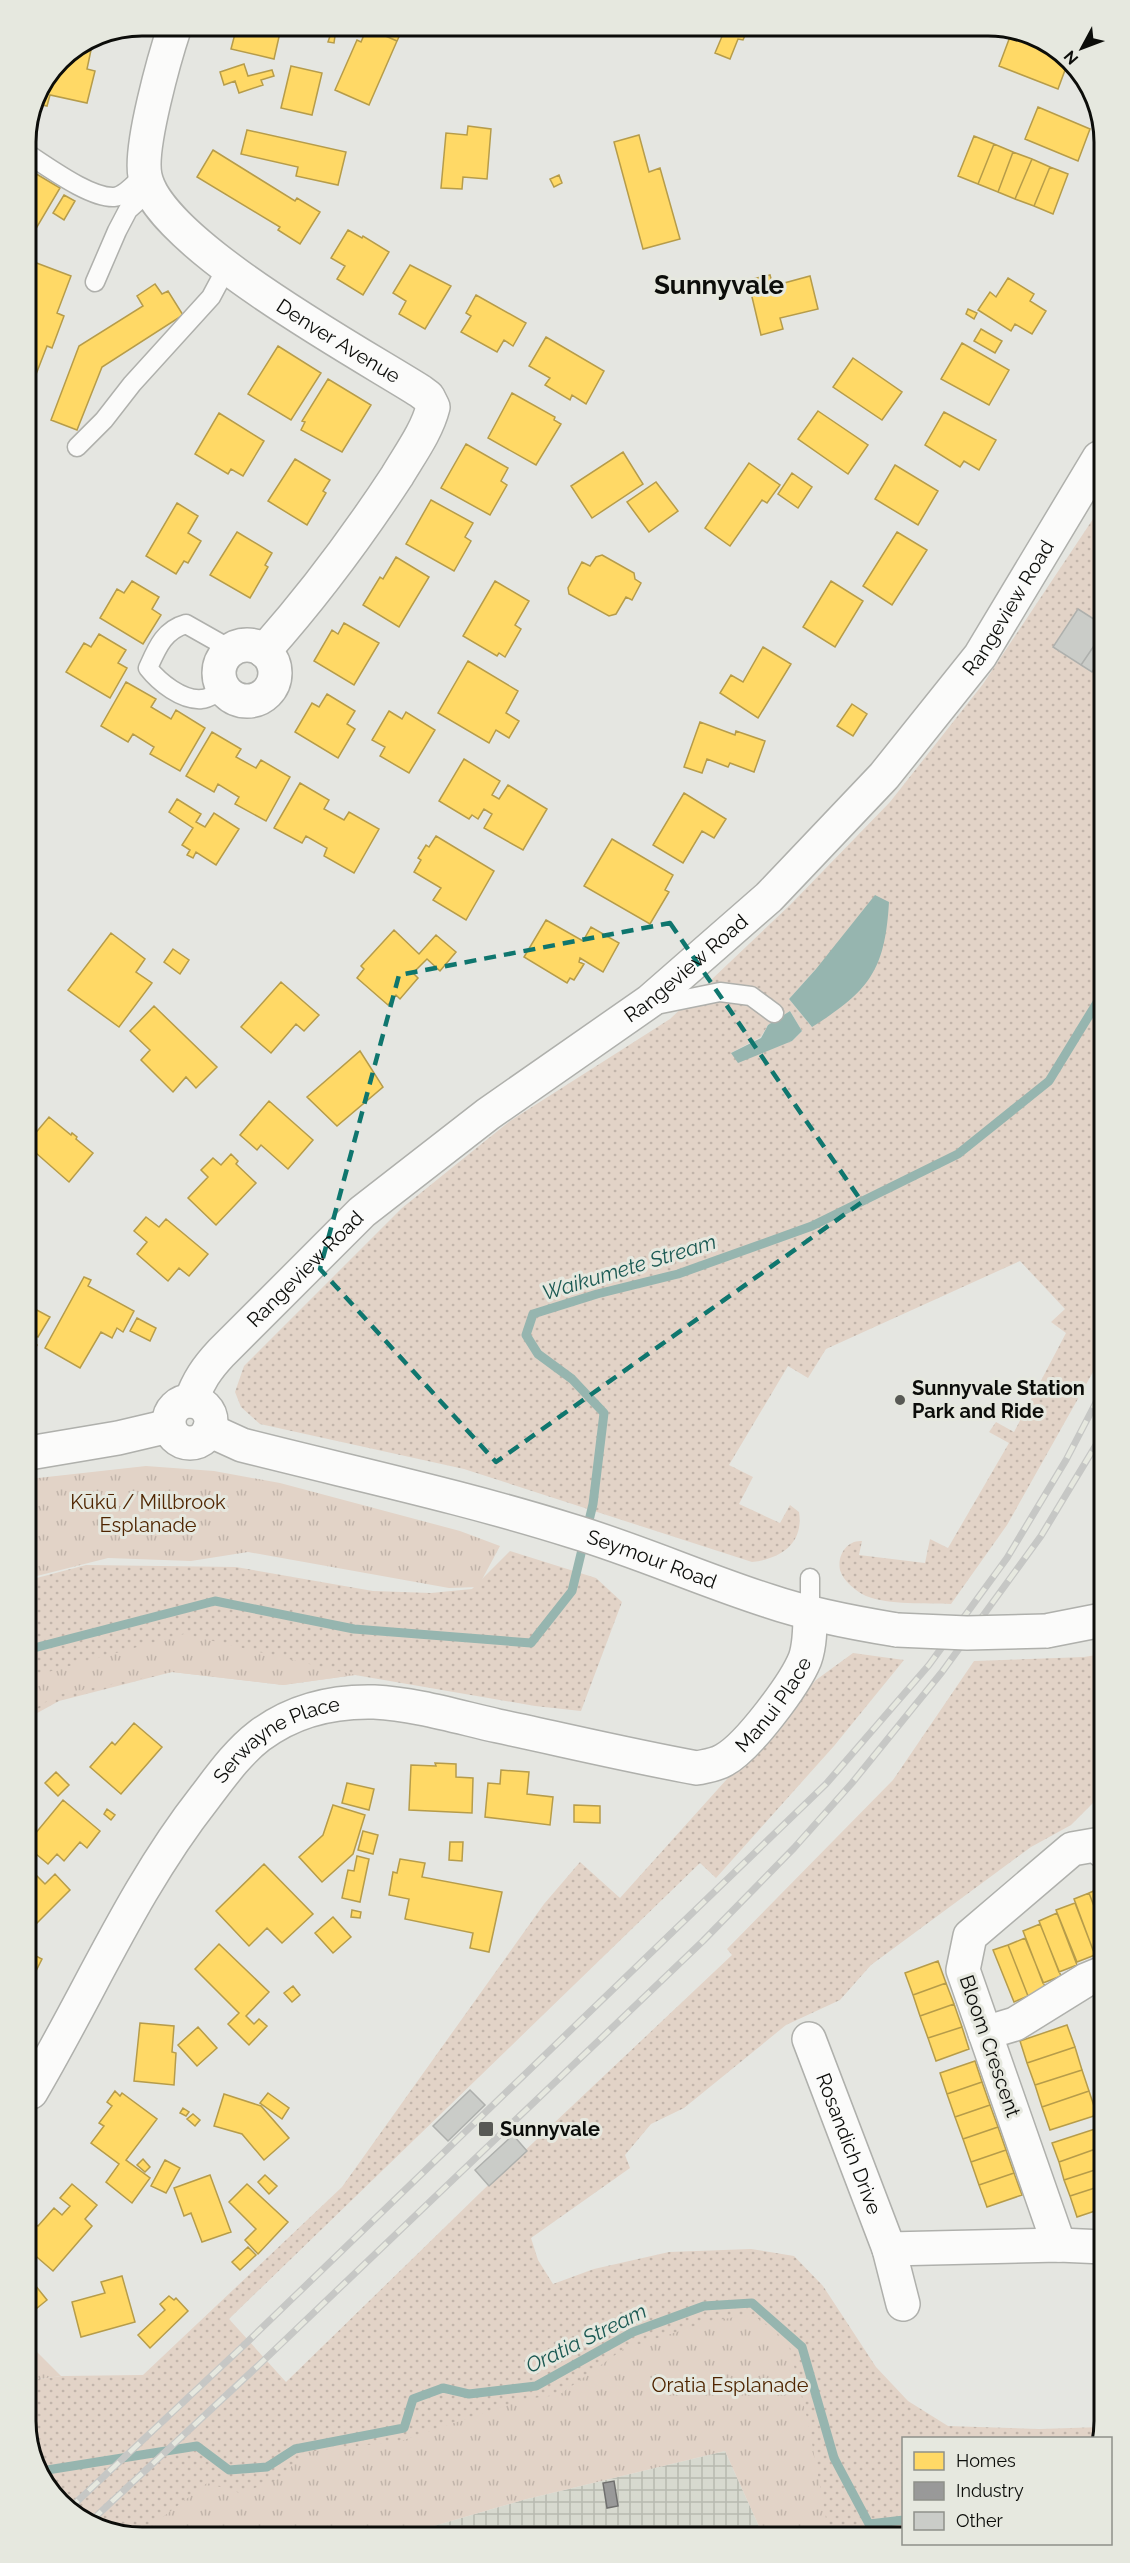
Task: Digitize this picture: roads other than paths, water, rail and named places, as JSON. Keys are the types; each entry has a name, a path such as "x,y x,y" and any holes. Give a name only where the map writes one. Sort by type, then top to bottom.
{"street":[{"path":"146,183 149,123 172,36"},
{"name":"Denver Avenue","path":"146,183 181,229 226,267 264,295 420,391 428,397 433,407 424,431 379,503 302,609 264,651"},
{"name":"Rangeview Road","path":"191,1401 197,1383 206,1369 258,1313 362,1212 488,1114 639,1009 769,897 884,776 980,656 1094,466"},
{"path":"247,645 264,651 270,657 275,675 268,692 252,701 243,701 234,698 224,689 219,676 219,667 232,650 247,645"},
{"path":"191,1401 201,1405 209,1413 209,1430 202,1439 190,1443 179,1440 169,1426 172,1410 180,1403 191,1401"},
{"path":"36,1453 169,1426"},
{"name":"Seymour Road","path":"209,1430 242,1445 497,1509 571,1530 768,1601 810,1613 897,1630 967,1633 1046,1631 1094,1622"},
{"name":"Manui Place","path":"697,1768 726,1759 740,1747 785,1693 807,1652 810,1613"},
{"name":"Serwayne Place","path":"36,2083 152,1870 182,1826 230,1764 258,1737 288,1718 319,1707 375,1702 434,1711 697,1768"},
{"name":"Bloom Crescent","path":"1059,2245 963,1970 970,1936 1072,1849 1094,1845"},
{"path":"985,2033 1015,2024 1094,1977"},
{"name":"Rosandich Drive","path":"809,2039 889,2248 903,2304"},
{"path":"889,2248 1059,2245 1094,2247"}],"lane":[{"path":"36,159 81,186 101,195 115,197 146,183"},
{"path":"95,282 117,231 146,183"},
{"path":"77,447 104,420 132,384 211,297 226,267"},
{"path":"224,689 203,700 189,698 158,680 148,668 155,652 172,628 186,624 232,650"},
{"path":"639,1009 720,992 751,996 774,1013"},
{"path":"810,1578 810,1613"}],"water":[{"path":"875,895 889,902 887,926 878,962 870,977 848,1002 812,1027 789,999"},
{"path":"790,1011 802,1031 792,1041 738,1063 731,1053 761,1038 768,1025"}],"waterway":[{"name":"Waikumete Stream","path":"36,1647 215,1601 354,1629 531,1643 572,1591 593,1504 604,1413 572,1379 538,1354 526,1335 533,1314 597,1294 678,1274 812,1226 958,1154 1049,1081 1094,1007"},
{"name":"Oratia Stream","path":"48,2470 197,2446 229,2470 267,2467 295,2449 404,2428 413,2399 443,2388 469,2394 536,2386 633,2332 704,2306 752,2303 802,2347 834,2458 869,2524 902,2520"}],"railway":[{"path":"75,2503 241,2348 826,1784 929,1665 1007,1558 1066,1460 1094,1406"},
{"path":"96,2516 261,2363 703,1941 794,1848 852,1783 942,1672 1041,1536 1094,1448"}],"place":[{"name":"Sunnyvale Station Park and Ride","path":"900,1400"},
{"name":"Sunnyvale","path":"486,2129"}],"district":[{"name":"Sunnyvale","path":"719,285"}],"park label":[{"name":"Kūkū / Millbrook Esplanade","path":"148,1514"},
{"name":"Oratia Esplanade","path":"730,2385"}]}
